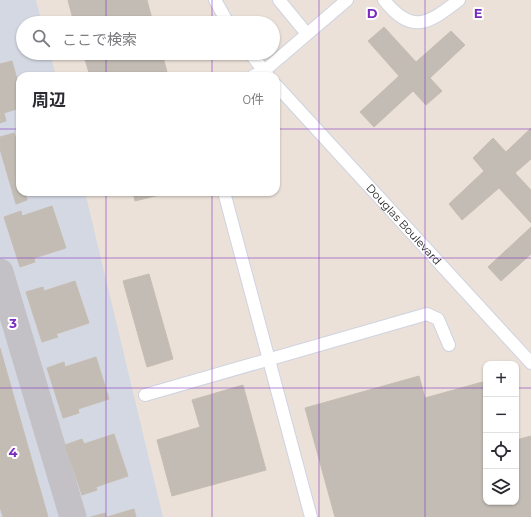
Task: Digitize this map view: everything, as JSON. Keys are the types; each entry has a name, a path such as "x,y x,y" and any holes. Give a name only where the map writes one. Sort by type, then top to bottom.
{"street":[{"path":"215,0 224,16"},
{"path":"279,0 307,34"},
{"path":"280,58 347,0"},
{"path":"384,0 394,12 404,19 417,23 431,20 459,0"},
{"path":"254,60 261,72"},
{"path":"264,72 278,60"},
{"name":"Douglas Boulevard","path":"280,89 531,363"},
{"path":"225,196 311,517"},
{"path":"145,395 427,314 438,319 449,345"}],"shaded area":[{"path":"0,0 36,0 40,16 16,16 16,60 52,60 55,72 16,72 16,196 86,196 163,517 0,517"}],"building":[{"path":"68,0 147,0 151,16 72,16"},
{"path":"384,27 416,62 451,31 465,45 430,78 442,91 426,105 413,91 374,127 360,112 399,76 368,41"},
{"path":"85,60 164,60 167,72 89,72"},
{"path":"12,61 16,76 16,109 4,113 6,121 0,123 0,64"},
{"path":"531,128 531,159 515,173 531,190 531,223 499,188 462,220 449,204 484,171 473,158 493,138 506,152"},
{"path":"14,133 16,139 16,196 26,196 27,200 16,204 0,149 0,137"},
{"path":"134,196 155,196 135,201"},
{"path":"52,206 66,248 34,258 35,262 20,267 4,217 21,211 22,216"},
{"path":"531,227 531,254 501,281 488,267"},
{"path":"149,274 173,359 147,367 123,281"},
{"path":"75,281 89,323 56,334 58,337 42,342 26,292 43,287 44,291"},
{"path":"0,348 48,517 3,517 0,507"},
{"path":"96,357 109,399 78,409 79,413 63,418 47,368 64,362 65,367"},
{"path":"419,376 425,398 483,382 483,505 519,505 519,439 531,436 531,517 335,517 305,408"},
{"path":"243,385 266,470 172,496 157,440 200,427 192,400"},
{"path":"114,434 128,476 96,487 97,490 82,495 65,445 82,439 84,444"},
{"path":"134,509 136,517 107,517"},
{"path":"105,513 106,517 91,517"}],"taxiway":[{"path":"0,272 73,517"}]}
